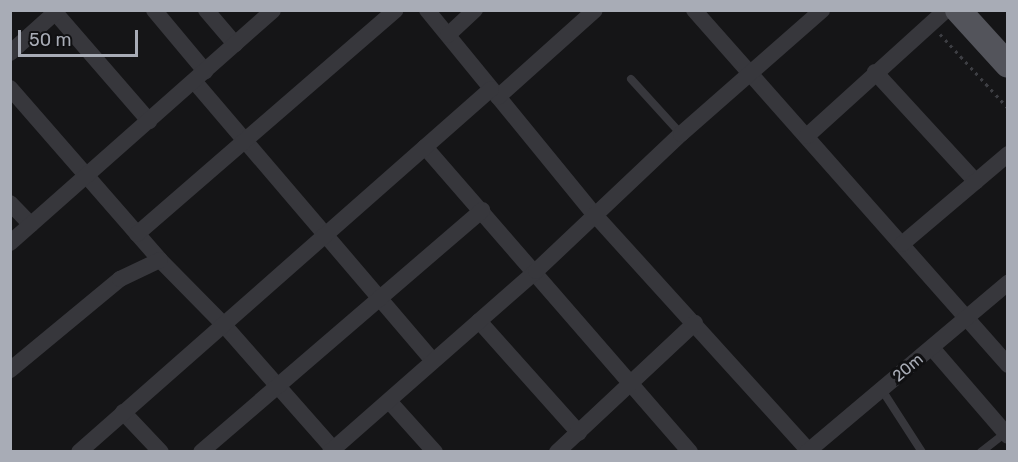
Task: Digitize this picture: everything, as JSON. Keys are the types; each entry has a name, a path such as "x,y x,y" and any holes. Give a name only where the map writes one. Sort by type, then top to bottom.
{"main road":[{"path":"958,10 1008,65"}],"street":[{"path":"154,10 199,76 247,140 378,300 434,361"},
{"path":"206,10 235,44"},
{"path":"10,243 273,10"},
{"path":"137,234 396,10"},
{"path":"427,10 595,215 809,451"},
{"path":"448,35 475,10"},
{"path":"79,452 425,147 595,10"},
{"path":"694,10 1008,364"},
{"path":"807,136 946,10"},
{"path":"10,53 56,11 148,121"},
{"path":"10,88 160,260 224,325 333,450 536,271 681,134 822,11"},
{"path":"875,72 976,183"},
{"path":"425,147 536,271 690,452"},
{"path":"902,244 1008,154"},
{"path":"10,203 31,225"},
{"path":"201,452 482,210"},
{"path":"10,370 120,279 160,260"},
{"name":"20m","path":"809,451 1008,283"},
{"path":"479,321 579,433"},
{"path":"557,452 695,323"},
{"path":"932,348 1006,435"},
{"path":"389,401 435,452"},
{"path":"123,412 160,452"}],"lane":[{"path":"631,79 681,134"},
{"path":"882,390 922,452"},
{"path":"981,452 1006,435"}],"path":[{"path":"930,24 1008,108"}]}
